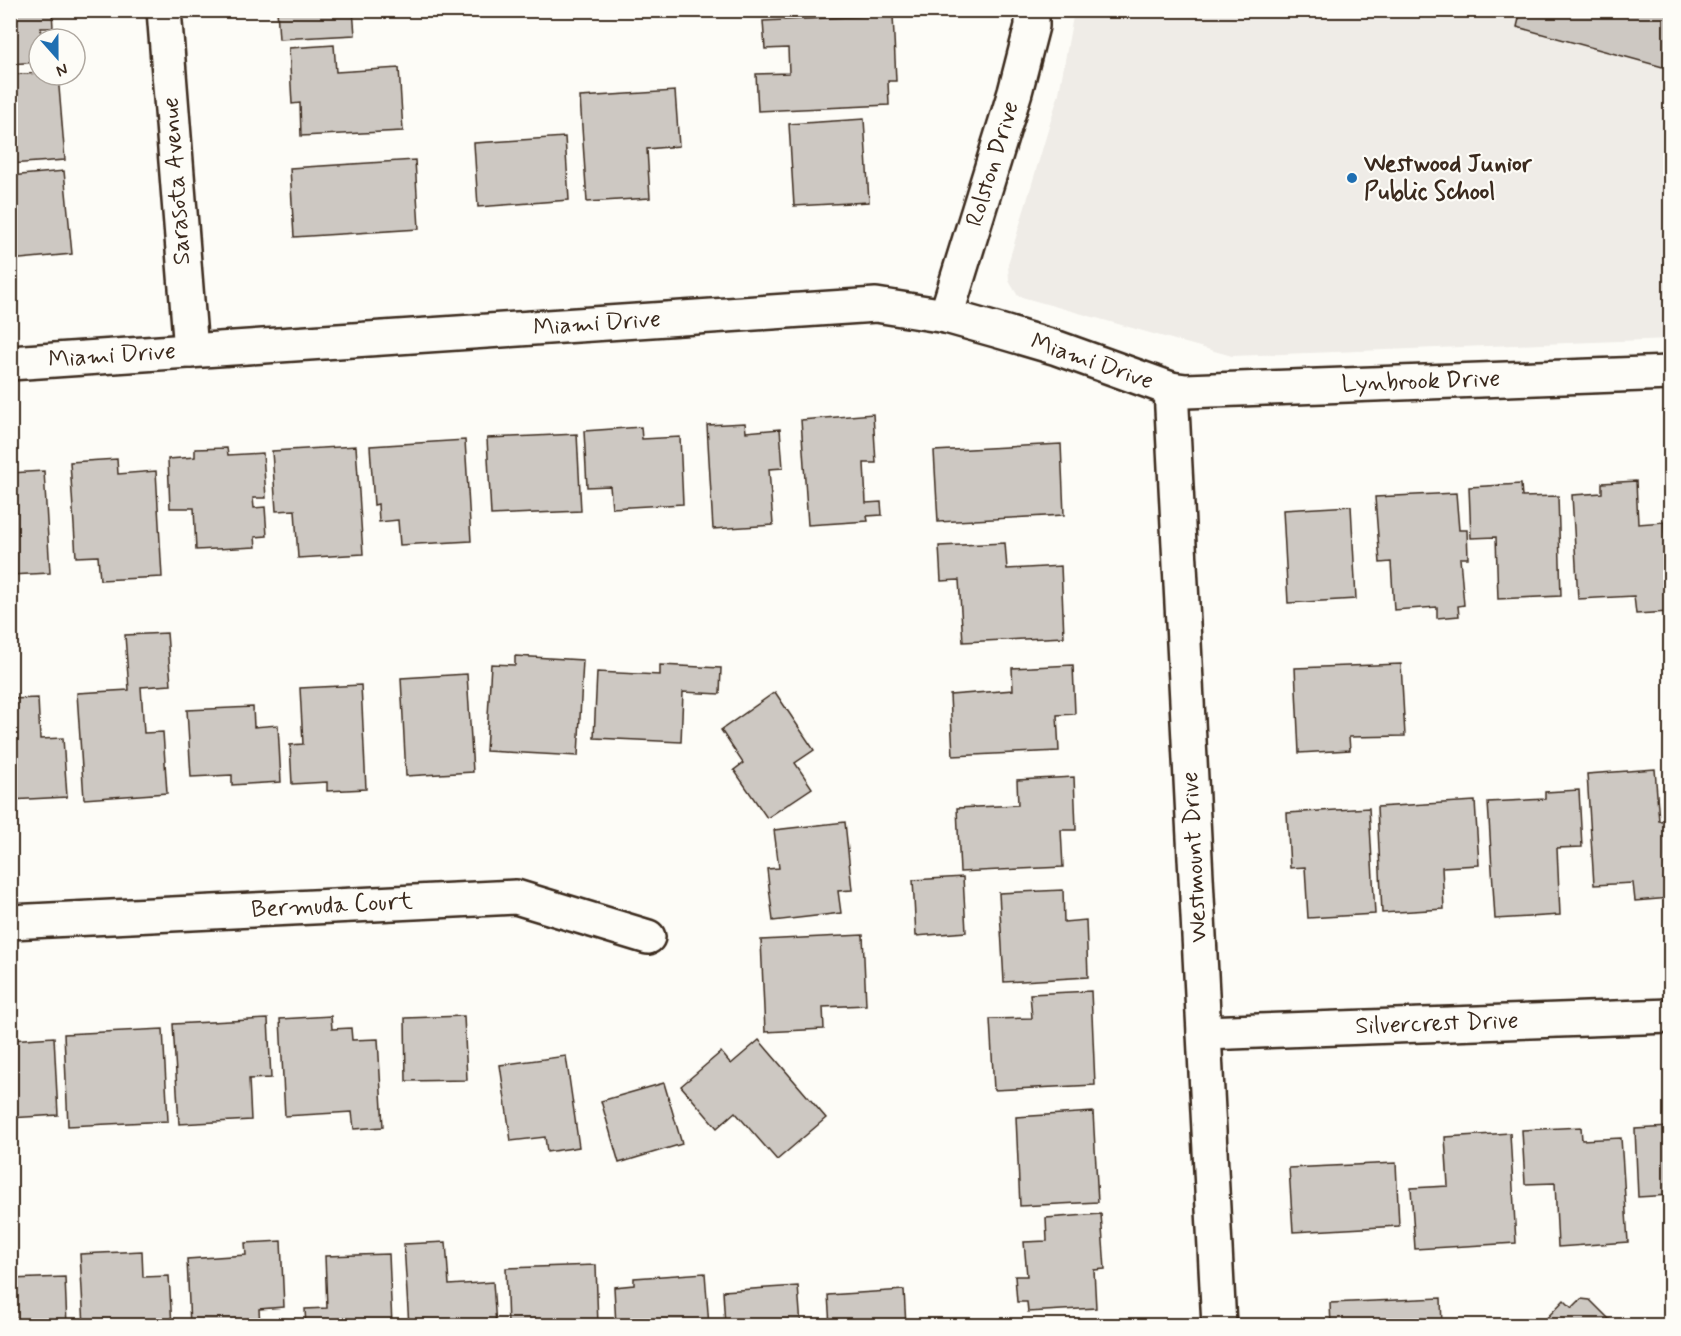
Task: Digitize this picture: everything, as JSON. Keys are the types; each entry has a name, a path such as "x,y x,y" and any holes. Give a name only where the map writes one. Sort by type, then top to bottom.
{"street":[{"name":"Sarasota Avenue","path":"164,10 191,351"},
{"name":"Rolston Drive","path":"946,316 1015,92 1032,26 1032,10"},
{"name":"Miami Drive","path":"10,363 876,305 946,316 1057,348 1171,389"},
{"name":"Lynbrook Drive","path":"1171,389 1186,391 1671,374"},
{"name":"Westmount Drive","path":"1171,389 1219,1326"},
{"name":"Bermuda Court","path":"10,922 516,897 648,937"},
{"name":"Silvercrest Drive","path":"1204,1033 1671,1016"}],"shaded area":[{"name":"Westwood Junior Public School","path":"1074,11 1670,11 1670,339 1232,356 1018,296 1009,281 1008,264 1059,93"}],"building":[{"path":"10,10 52,10 53,27 27,27 27,63 10,64"},
{"path":"277,10 353,10 355,35 279,39"},
{"path":"1521,10 1670,10 1670,69 1517,27"},
{"path":"893,15 896,81 888,81 889,105 758,111 756,74 789,73 788,48 765,49 763,21"},
{"path":"334,45 336,72 399,68 403,131 301,136 300,103 292,104 289,48"},
{"path":"27,74 27,87 59,87 65,160 10,164 10,75"},
{"path":"675,91 679,146 647,149 650,198 587,202 580,97"},
{"path":"864,119 869,202 794,206 789,124"},
{"path":"565,137 569,200 478,207 474,143"},
{"path":"415,160 419,229 294,237 290,168"},
{"path":"64,171 72,254 10,260 10,176"},
{"path":"873,414 876,463 864,463 866,503 881,502 882,515 867,516 868,521 808,525 801,420"},
{"path":"745,423 746,432 780,429 783,468 769,469 773,525 713,529 707,425"},
{"path":"641,427 642,439 680,437 683,504 612,508 610,486 587,487 584,431"},
{"path":"577,434 581,511 491,515 487,438"},
{"path":"465,440 471,541 400,545 398,520 379,522 378,504 374,505 370,446"},
{"path":"1061,444 1064,515 938,522 934,451"},
{"path":"356,446 363,554 298,558 295,510 276,511 272,451"},
{"path":"227,448 228,455 263,453 266,498 253,498 254,508 265,507 267,536 255,537 256,547 196,550 194,508 170,508 168,459 195,457 195,449"},
{"path":"117,459 118,474 156,471 162,577 100,580 98,556 76,557 70,462"},
{"path":"44,471 50,573 10,575 10,473"},
{"path":"1636,481 1638,524 1664,522 1669,612 1636,614 1634,596 1578,599 1572,495 1602,493 1602,483"},
{"path":"1521,484 1522,497 1558,496 1561,596 1498,599 1496,537 1471,538 1469,487"},
{"path":"1456,493 1459,530 1467,530 1468,558 1460,558 1464,605 1458,606 1459,616 1437,618 1437,607 1394,610 1391,562 1380,563 1375,497"},
{"path":"1351,506 1356,599 1288,603 1283,510"},
{"path":"1005,543 1007,569 1061,566 1064,637 963,642 959,580 941,581 939,546"},
{"path":"167,633 171,685 141,687 144,733 163,732 167,793 84,799 77,693 129,690 125,635"},
{"path":"515,656 583,660 578,756 486,751 491,664 515,665"},
{"path":"1401,664 1405,736 1349,737 1350,750 1299,753 1295,668"},
{"path":"660,665 721,668 720,694 683,692 681,742 594,738 597,672 660,675"},
{"path":"1073,665 1075,714 1057,715 1059,751 953,756 950,695 1013,690 1012,668"},
{"path":"467,674 473,772 406,776 401,678"},
{"path":"361,685 366,789 327,791 327,782 292,784 290,745 303,744 300,688"},
{"path":"775,692 814,750 795,763 812,788 767,818 734,770 743,763 721,730"},
{"path":"38,698 40,739 63,738 67,797 10,800 10,699"},
{"path":"253,707 254,727 278,725 281,782 232,785 232,775 191,777 187,710"},
{"path":"1655,769 1659,821 1670,820 1670,898 1635,901 1633,883 1594,885 1587,774"},
{"path":"1074,777 1076,830 1061,830 1063,867 960,872 957,808 1018,805 1017,780"},
{"path":"1579,790 1582,847 1557,848 1560,915 1495,919 1488,802 1545,799 1545,792"},
{"path":"1475,801 1479,865 1442,867 1444,909 1382,913 1377,807"},
{"path":"1369,808 1375,914 1308,918 1305,867 1290,868 1287,813"},
{"path":"845,822 852,890 838,891 841,913 773,921 767,869 779,868 774,830"},
{"path":"963,877 966,932 916,936 913,880"},
{"path":"1063,890 1064,922 1086,920 1088,977 1004,982 999,893"},
{"path":"863,935 866,1005 823,1007 824,1029 765,1032 761,940"},
{"path":"1091,991 1095,1085 994,1090 990,1019 1032,1018 1030,994"},
{"path":"331,1016 332,1029 351,1028 352,1040 378,1039 383,1127 354,1129 352,1112 285,1116 280,1019"},
{"path":"464,1016 467,1080 406,1081 405,1018"},
{"path":"268,1019 271,1078 249,1079 251,1120 179,1124 173,1024"},
{"path":"163,1029 168,1121 68,1126 64,1034"},
{"path":"54,1037 58,1115 10,1118 10,1040"},
{"path":"759,1040 826,1118 777,1160 735,1112 717,1128 681,1086 721,1052 731,1064"},
{"path":"566,1056 579,1147 547,1152 545,1137 511,1141 500,1065"},
{"path":"664,1083 682,1144 619,1163 601,1101"},
{"path":"1093,1112 1098,1202 1020,1206 1016,1117"},
{"path":"1581,1127 1582,1140 1621,1138 1628,1242 1558,1247 1555,1183 1525,1184 1522,1130"},
{"path":"1670,1127 1670,1195 1638,1197 1635,1129"},
{"path":"1510,1133 1516,1243 1415,1249 1411,1188 1448,1186 1445,1137"},
{"path":"1396,1163 1399,1226 1293,1232 1289,1168"},
{"path":"1101,1214 1105,1269 1094,1270 1096,1308 1028,1312 1027,1302 1017,1302 1015,1276 1027,1276 1024,1242 1047,1241 1046,1218"},
{"path":"281,1241 284,1307 259,1309 260,1326 190,1326 187,1259 246,1255 245,1243"},
{"path":"446,1242 449,1285 493,1282 496,1326 409,1326 404,1244"},
{"path":"142,1251 143,1277 169,1276 172,1326 84,1326 80,1254"},
{"path":"389,1254 392,1326 306,1326 305,1309 327,1308 325,1256"},
{"path":"596,1265 598,1326 508,1326 506,1268"},
{"path":"705,1273 709,1326 616,1326 614,1287 634,1285 634,1278"},
{"path":"65,1277 67,1326 10,1326 10,1279"},
{"path":"798,1286 801,1326 725,1326 723,1291"},
{"path":"904,1290 906,1326 830,1326 828,1295"},
{"path":"1441,1298 1442,1326 1331,1326 1330,1303"},
{"path":"1581,1299 1590,1300 1616,1326 1539,1326 1564,1300 1572,1308"}],"place":[{"name":"Westwood Junior Public School","path":"1352,178"}]}
